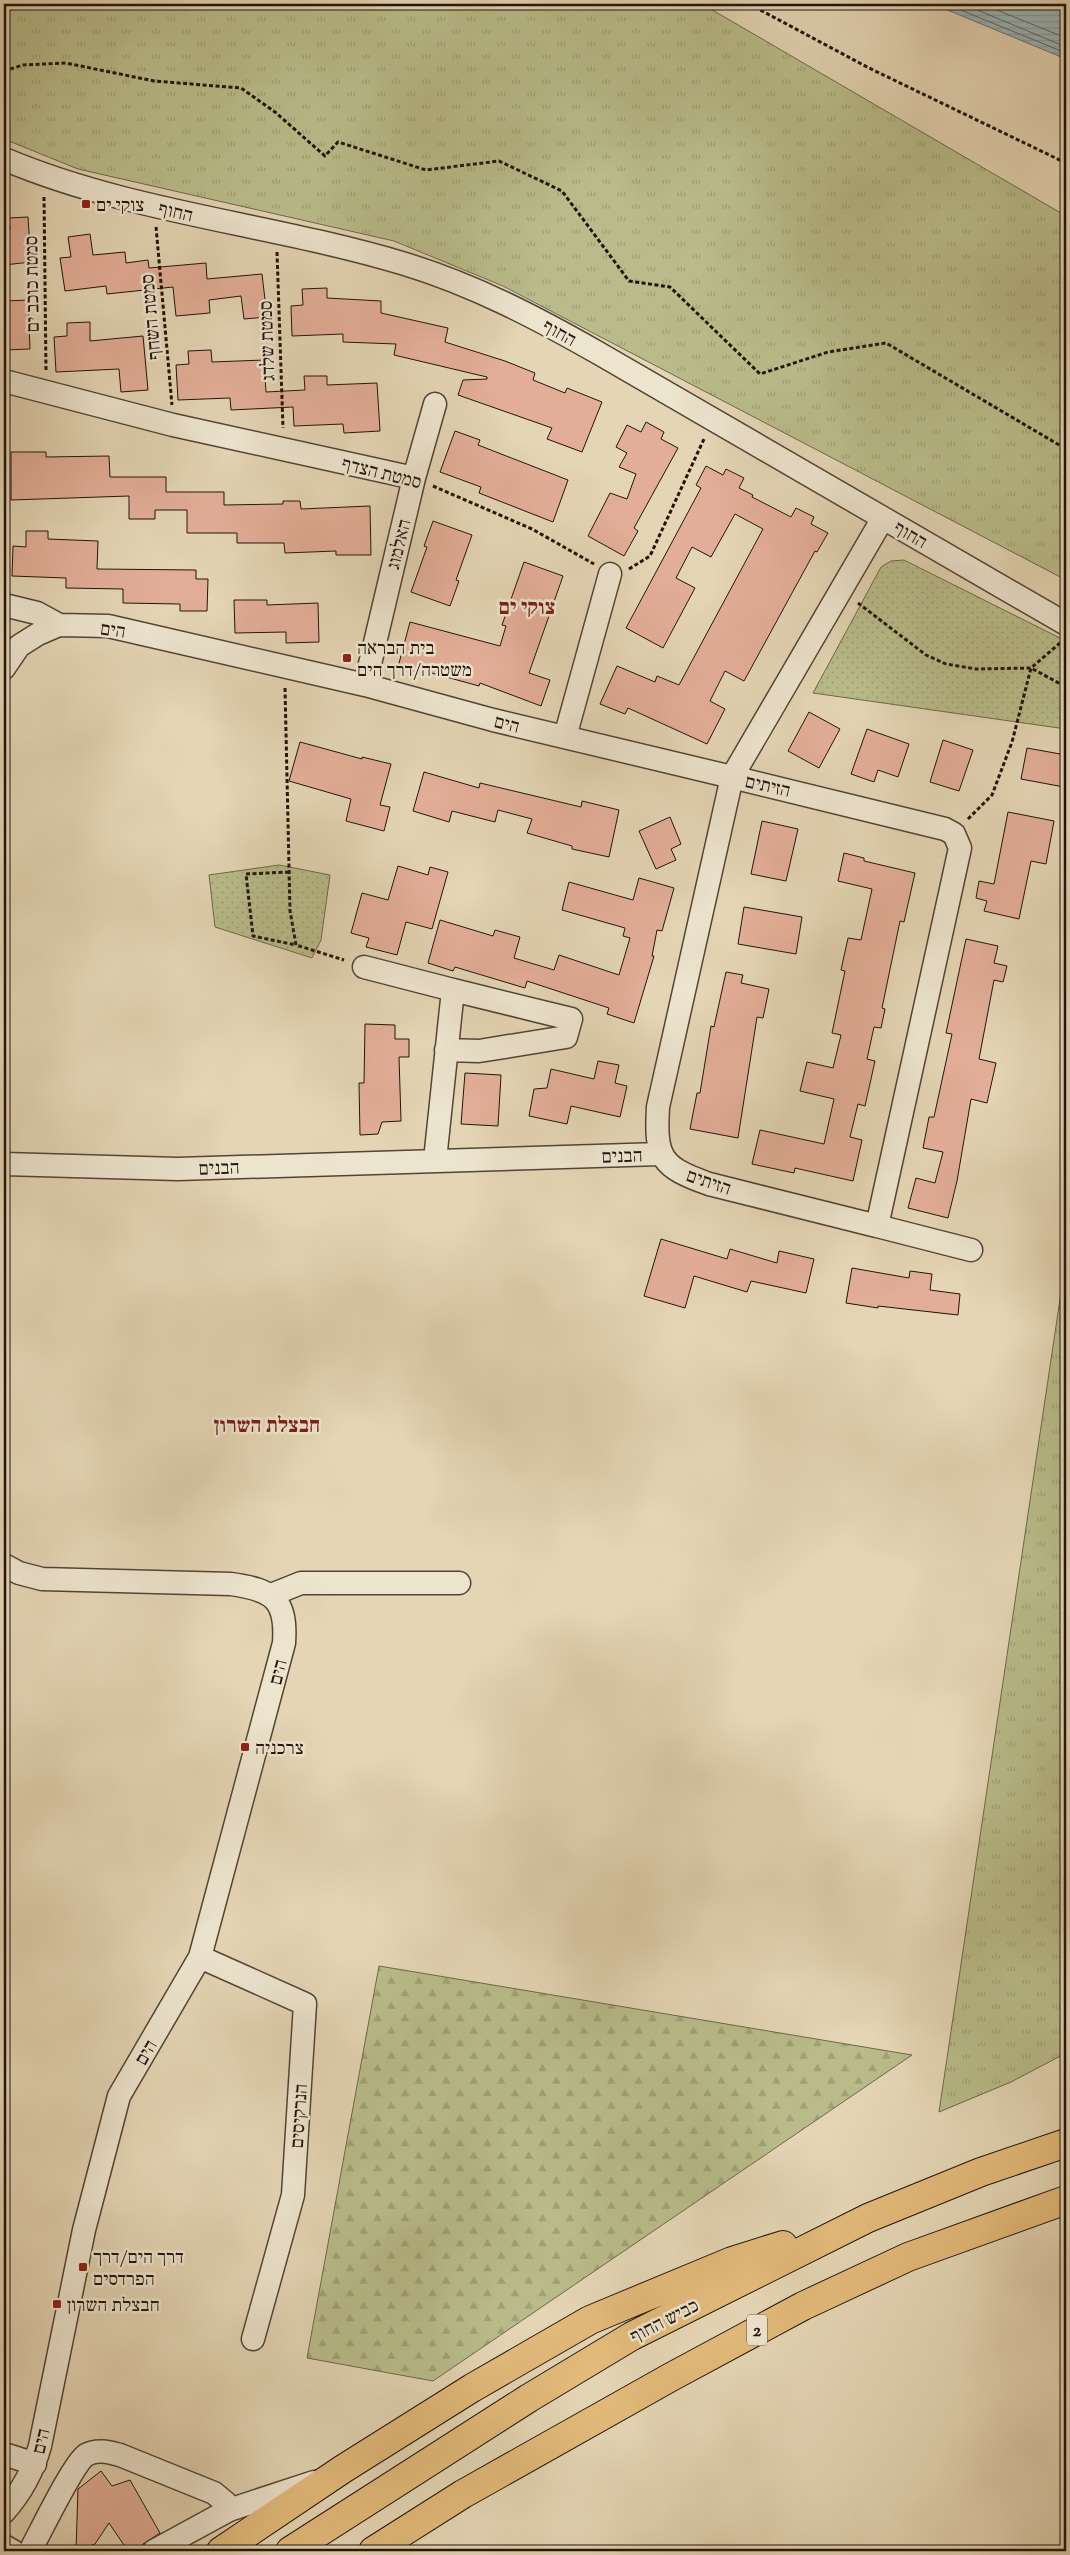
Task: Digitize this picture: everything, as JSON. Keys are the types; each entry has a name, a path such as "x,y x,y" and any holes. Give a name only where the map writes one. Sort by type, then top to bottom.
{"highway":[{"name":"כביש החוף","path":"290,2551 529,2398 632,2336 868,2218 981,2172 1066,2143"},
{"name":"2","path":"373,2551 463,2494 671,2376 803,2306 908,2257 1066,2200"},
{"path":"221,2551 332,2476 472,2388 590,2320 732,2261 868,2218"},
{"path":"387,2551 463,2494"}],"street":[{"name":"החוף","path":"4,159 44,174 154,206 276,232 403,263 473,288 529,314 1066,624"},
{"name":"סמטת הצדף","path":"4,381 46,394 173,425 414,478"},
{"name":"האלמוג","path":"365,685 414,478 435,404"},
{"path":"732,777 883,518"},
{"path":"565,737 610,574"},
{"path":"4,605 38,613 59,626"},
{"name":"הים","path":"4,668 19,646 38,634 59,626 108,626 365,685 565,737 732,777"},
{"name":"הזיתים","path":"954,834 945,829 732,777 658,1107 656,1131 660,1154 671,1166 686,1176 709,1184 971,1250"},
{"path":"878,1226 960,848 954,834"},
{"path":"364,967 571,1019 566,1037 479,1051 446,1050"},
{"path":"435,1160 453,990"},
{"name":"הבנים","path":"4,1164 178,1169 660,1154"},
{"path":"4,1566 19,1573 42,1579 232,1584 251,1587 272,1595 301,1583 459,1583"},
{"name":"הים","path":"4,2512 35,2464 84,2230 119,2096 200,1957 284,1643 285,1624 282,1609 272,1595"},
{"name":"הנרקיסים","path":"200,1957 305,2004 293,2195 253,2338"},
{"path":"30,2551 80,2460 96,2452 114,2453 214,2493 226,2503 228,2510"},
{"path":"4,2454 35,2464"},
{"path":"154,2551 228,2510 332,2476"},
{"path":"4,2546 13,2551"}],"path":[{"path":"749,4 869,68 1066,162"},
{"path":"4,71 23,66 66,63 154,81 241,88 276,112 325,156 338,142 426,170 500,161 562,191 630,281 670,287 760,374 828,352 886,343 1066,449"},
{"name":"סמטת כוכב ים","path":"44,174 46,394"},
{"name":"סמטת השחף","path":"154,206 173,425"},
{"name":"סמטת שלדג","path":"276,232 284,449"},
{"path":"610,574 632,569 650,556 712,420"},
{"name":"סמטת הצדף","path":"414,478 532,528 610,574"},
{"path":"842,591 926,655 946,664 976,669 1030,668 1066,687"},
{"path":"954,834 992,795 1012,742 1030,668 1066,637"},
{"path":"285,667 290,911 296,945"},
{"path":"289,872 246,874 253,936 296,945 364,967"}],"green space":[{"path":"4,4 693,4 709,8 1066,216 1066,580 503,286 394,241 78,169 4,139"},
{"path":"904,560 1066,641 1066,729 813,693 881,567 891,561"},
{"path":"279,865 330,875 321,940 312,958 215,927 209,875"},
{"path":"1066,1259 1066,2053 1011,2082 939,2112"},
{"path":"379,1966 912,2055 433,2381 307,2358"}],"water":[{"path":"933,4 1066,4 1066,59"}],"building":[{"path":"28,217 31,262 4,265 4,229 10,229 9,218"},
{"path":"90,234 93,255 125,252 126,263 148,260 149,268 206,263 207,279 262,274 267,317 244,319 241,296 209,300 210,313 176,316 173,287 107,294 106,286 65,291 60,258 71,257 68,237"},
{"path":"327,288 327,298 381,301 381,313 448,328 445,342 505,361 535,373 533,380 565,393 567,388 602,402 582,452 547,439 552,428 458,395 463,380 487,379 487,377 394,355 396,344 343,342 343,334 292,336 291,306 303,305 302,289"},
{"path":"28,300 30,349 4,350 5,301"},
{"path":"90,322 90,341 143,336 148,390 121,392 119,369 56,372 54,337 67,336 67,323"},
{"path":"211,350 212,362 264,360 266,392 305,390 304,376 327,376 327,385 377,383 380,431 344,433 343,424 294,426 293,407 231,410 230,398 178,400 176,365 189,364 188,351"},
{"path":"646,422 664,432 661,439 678,448 634,528 638,531 624,556 588,536 610,493 627,499 636,474 619,467 627,453 616,447 627,425 641,432"},
{"path":"455,431 480,440 478,445 568,480 553,522 479,493 481,487 440,472"},
{"path":"11,452 46,452 46,457 109,456 110,477 166,477 166,492 224,492 224,505 283,504 283,501 300,501 301,509 370,506 371,555 336,555 336,551 285,553 284,543 237,543 237,533 187,533 187,510 155,510 155,519 129,519 129,496 11,500"},
{"path":"706,466 723,475 726,469 744,478 739,488 753,495 752,497 791,517 796,508 814,517 811,524 828,533 817,552 815,551 744,681 725,671 710,701 725,709 707,744 628,708 625,714 600,704 617,666 655,682 657,676 679,685 763,529 735,514 711,557 692,547 676,578 695,588 663,648 626,628 701,488 696,485"},
{"path":"433,521 472,535 456,580 459,581 450,606 411,592 427,547 424,546"},
{"path":"26,531 48,531 48,539 98,541 97,569 196,570 196,579 208,579 207,611 180,611 180,604 123,603 123,589 66,588 66,578 12,576 13,546 26,547"},
{"path":"524,562 563,576 529,673 550,680 541,706 480,683 479,686 428,672 427,675 398,667 410,622 500,646 506,626 502,625"},
{"path":"234,600 267,600 267,605 318,603 319,642 286,643 286,632 235,633"},
{"path":"809,712 840,729 819,768 788,751"},
{"path":"867,729 909,744 898,777 878,770 874,782 851,774"},
{"path":"943,740 973,750 959,791 930,782"},
{"path":"300,742 362,759 362,757 391,764 380,805 390,807 384,831 346,821 351,799 289,781"},
{"path":"1027,748 1066,755 1064,787 1021,779"},
{"path":"424,772 479,788 480,783 581,807 582,801 619,810 609,857 572,849 572,846 527,833 532,819 498,810 495,822 452,811 449,822 413,811"},
{"path":"1008,812 1054,821 1046,864 1031,861 1019,919 984,911 987,901 976,898 979,881 994,884"},
{"path":"670,817 681,844 671,849 676,860 656,869 639,831"},
{"path":"762,821 798,829 786,881 751,874"},
{"path":"844,853 864,858 864,861 915,873 904,922 900,921 882,1008 885,1009 881,1028 874,1027 867,1059 875,1061 865,1106 858,1104 850,1137 862,1140 853,1181 795,1168 794,1173 752,1164 760,1130 824,1144 834,1099 800,1091 807,1062 833,1068 841,1035 832,1033 845,971 841,970 848,938 861,940 872,889 838,881"},
{"path":"398,866 428,875 430,867 448,872 432,929 406,922 397,955 366,947 369,938 351,933 362,893 388,900"},
{"path":"639,878 674,888 662,931 657,930 652,956 654,956 634,1023 607,1014 609,1008 527,981 525,988 455,967 453,971 428,963 440,920 493,936 495,930 520,937 514,958 554,970 559,955 619,975 630,938 623,936 625,928 562,910 569,882 633,900"},
{"path":"744,907 802,917 796,954 738,944"},
{"path":"966,939 998,946 994,963 1007,966 1003,982 994,980 979,1059 996,1063 987,1103 971,1099 957,1181 948,1218 908,1208 916,1178 935,1183 943,1152 923,1148 929,1117 934,1117 952,1034 946,1033"},
{"path":"726,972 743,975 741,983 769,989 763,1018 757,1017 738,1138 690,1129 697,1093 700,1093 711,1026 714,1027"},
{"path":"365,1024 395,1025 395,1039 409,1039 409,1057 399,1057 401,1121 382,1122 378,1134 360,1135 359,1083 364,1083"},
{"path":"598,1061 619,1065 615,1083 627,1086 620,1117 571,1106 567,1124 529,1116 534,1089 547,1088 551,1069 594,1079"},
{"path":"465,1073 501,1075 498,1126 461,1124"},
{"path":"661,1239 727,1259 730,1249 777,1263 779,1251 814,1259 806,1293 751,1281 747,1292 694,1276 685,1308 644,1296"},
{"path":"852,1268 909,1278 910,1271 932,1274 930,1290 960,1294 958,1315 878,1306 878,1308 846,1303"},
{"path":"101,2471 112,2486 130,2480 160,2533 143,2544 141,2551 128,2551 109,2523 95,2544 76,2551 78,2489"}],"place":[{"name":"צוקי ים","path":"86,204"},
{"name":"בית הבראה משטרה/דרך הים","path":"347,658"},
{"name":"צרכניה","path":"245,1747"},
{"name":"דרך הים/דרך הפרדסים","path":"83,2267"},
{"name":"חבצלת השרון","path":"57,2304"}],"district":[{"name":"צוקי ים","path":"527,607"},
{"name":"חבצלת השרון","path":"267,1425"}]}
